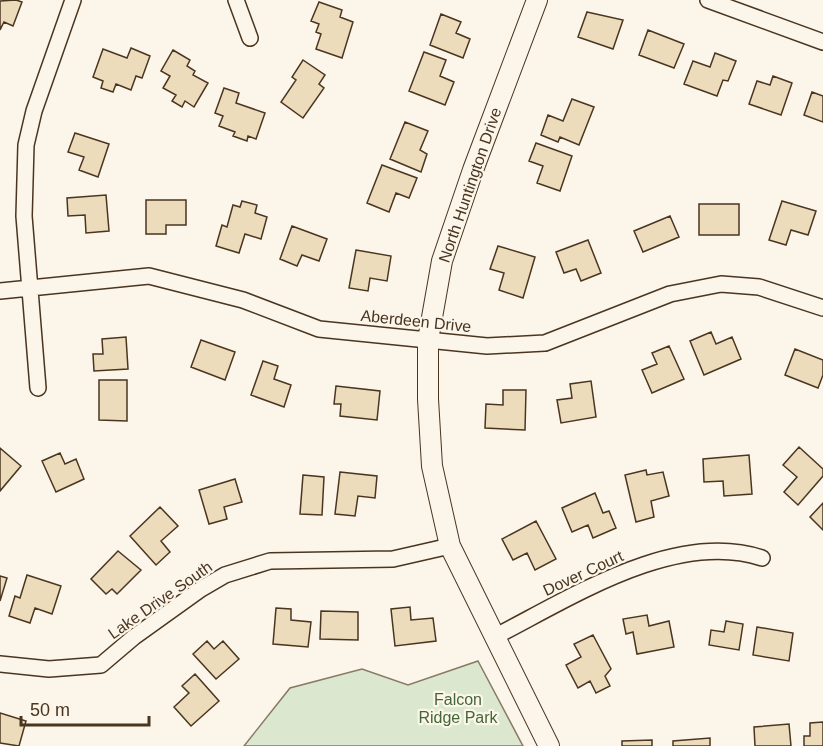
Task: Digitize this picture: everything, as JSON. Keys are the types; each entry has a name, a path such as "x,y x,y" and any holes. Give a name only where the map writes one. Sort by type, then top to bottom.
{"street":[{"path":"38,388 24,216 26,145 34,111 73,0"},
{"path":"236,0 250,38"},
{"name":"North Huntington Drive","path":"537,0 450,235 437,285 429,340 430,449 450,546 549,746"},
{"path":"708,0 823,42"},
{"name":"Aberdeen Drive","path":"0,291 149,276 243,300 319,329 487,346 545,343 670,294 721,284 759,287 823,308"},
{"name":"Lake Drive South","path":"0,664 49,669 102,665 134,637 201,589 225,575 270,561 393,559 450,546"},
{"name":"Dover Court","path":"494,637 633,569 673,557 721,551 742,552 762,558"}],"green space":[{"name":"Falcon Ridge Park","path":"478,661 523,746 244,746 290,688 362,669 408,685"}],"building":[{"path":"0,1 22,2 13,26 4,22 0,30"},
{"path":"319,2 342,10 340,17 353,22 342,58 316,49 321,34 316,32 319,24 311,21"},
{"path":"587,12 623,20 613,49 578,37"},
{"path":"441,14 461,22 456,33 470,39 463,58 430,45"},
{"path":"648,30 684,44 674,68 639,55"},
{"path":"131,48 150,56 142,78 136,76 131,90 116,84 113,92 101,88 103,81 93,77 103,49 127,58"},
{"path":"173,50 190,60 187,66 195,71 193,75 208,83 194,107 185,101 182,107 172,101 176,95 163,88 170,76 161,71"},
{"path":"424,52 446,60 440,76 454,82 445,105 409,91"},
{"path":"715,53 736,61 728,81 723,80 717,96 684,84 693,61 710,67"},
{"path":"303,60 325,75 319,84 324,88 303,118 281,102 296,80 292,77"},
{"path":"773,76 792,83 781,115 749,104 757,81 770,85"},
{"path":"224,88 239,93 236,103 265,113 256,139 248,136 247,141 233,136 235,132 219,126 223,116 215,113"},
{"path":"812,92 823,96 823,122 804,115"},
{"path":"572,99 594,107 579,145 560,137 558,142 541,135 548,115 563,121"},
{"path":"405,122 428,131 420,150 427,154 421,172 390,159"},
{"path":"75,133 109,144 98,177 79,170 84,157 68,152"},
{"path":"536,143 572,156 560,191 537,183 543,166 529,161"},
{"path":"382,165 417,178 409,198 396,193 389,212 367,203"},
{"path":"106,195 109,231 86,233 85,215 68,216 67,198"},
{"path":"146,200 186,200 186,225 166,225 166,234 146,234"},
{"path":"242,201 257,205 255,213 267,217 261,239 245,234 239,253 216,246 222,225 227,227 233,205 240,207"},
{"path":"782,201 816,211 808,235 791,230 786,245 769,240"},
{"path":"699,204 739,204 739,235 699,235"},
{"path":"670,216 679,237 643,252 634,231"},
{"path":"292,226 327,239 319,261 302,255 297,266 280,259"},
{"path":"588,240 601,273 581,281 576,269 564,273 556,252"},
{"path":"498,246 535,257 523,298 499,290 504,273 490,269"},
{"path":"356,250 391,256 387,281 370,278 368,291 349,288"},
{"path":"711,332 716,344 732,337 741,359 704,375 690,341"},
{"path":"126,337 128,369 94,371 93,354 103,354 102,339"},
{"path":"201,340 235,352 225,380 191,367"},
{"path":"669,346 684,379 652,393 642,370 657,364 652,353"},
{"path":"795,349 823,360 823,375 818,388 785,375"},
{"path":"263,361 278,366 274,379 291,385 284,407 251,395"},
{"path":"99,380 127,380 127,421 99,420"},
{"path":"591,381 596,417 561,423 557,400 572,398 570,384"},
{"path":"336,386 380,391 377,420 340,416 341,404 334,404"},
{"path":"503,390 526,390 525,430 485,428 486,404 503,405"},
{"path":"799,447 823,469 823,476 798,505 784,492 797,477 783,465"},
{"path":"0,448 21,466 0,491"},
{"path":"60,453 65,464 76,459 84,479 56,492 42,461"},
{"path":"749,455 752,494 724,496 723,481 704,482 703,459"},
{"path":"646,470 647,475 663,472 669,496 651,501 654,517 636,522 625,475"},
{"path":"340,472 377,476 375,498 358,496 355,516 335,514"},
{"path":"303,475 324,477 322,515 300,514"},
{"path":"235,479 242,502 224,507 227,519 209,524 199,490"},
{"path":"595,493 603,513 609,511 616,528 593,538 588,525 572,532 562,508"},
{"path":"823,503 823,530 810,517"},
{"path":"160,507 178,526 161,541 170,552 156,565 130,536"},
{"path":"536,521 556,559 535,570 527,553 513,560 502,539"},
{"path":"118,551 141,570 117,594 112,589 106,594 91,579"},
{"path":"27,575 61,586 52,614 35,608 30,623 9,616 15,596 20,598"},
{"path":"0,576 7,578 0,601"},
{"path":"410,607 411,620 433,618 436,641 395,646 391,609"},
{"path":"276,608 291,609 291,620 311,622 308,647 273,644"},
{"path":"321,611 358,612 358,640 320,639"},
{"path":"647,615 649,626 669,621 674,647 637,654 633,632 626,634 623,619"},
{"path":"726,621 743,624 739,650 709,645 711,630 724,632"},
{"path":"757,627 793,633 789,661 753,655"},
{"path":"593,635 611,669 605,676 610,686 596,693 590,681 578,688 566,665 581,657 574,644"},
{"path":"207,641 214,649 223,641 239,659 216,679 193,654"},
{"path":"195,674 219,701 191,726 174,707 189,693 182,686"},
{"path":"0,713 26,721 19,746 0,743"},
{"path":"823,722 823,746 804,746 804,736 810,736 810,723"},
{"path":"789,724 791,746 755,746 754,727"},
{"path":"710,738 710,746 673,746 673,741"},
{"path":"652,740 652,746 622,746 622,741"}]}
